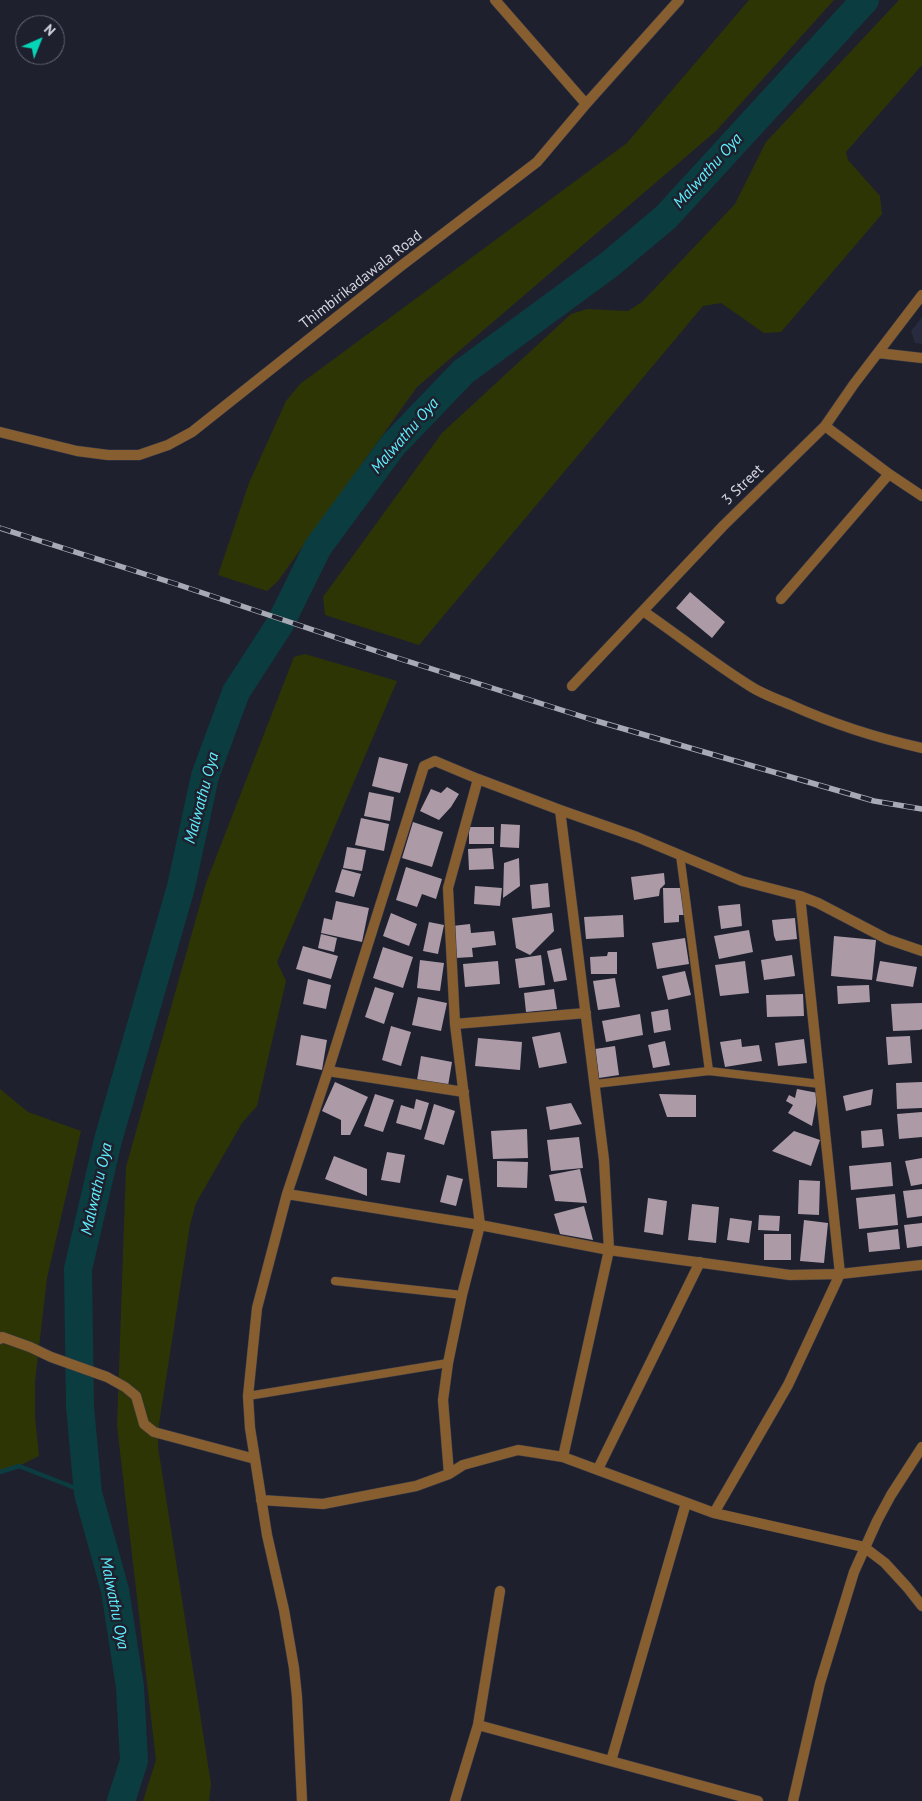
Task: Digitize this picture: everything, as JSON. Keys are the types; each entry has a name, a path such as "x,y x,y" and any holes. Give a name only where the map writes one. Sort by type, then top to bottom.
{"street":[{"path":"495,0 586,104"},
{"name":"Thimbirikadawala Road","path":"0,432 78,451 108,455 139,455 168,445 192,432 401,266 537,162 679,0"},
{"name":"3 Street","path":"572,686 724,525 825,426 922,295"},
{"path":"878,353 922,358"},
{"path":"825,426 922,496"},
{"path":"781,599 889,474"},
{"path":"643,610 750,686 770,696 848,728 922,748"},
{"path":"302,1801 298,1707 294,1668 261,1500 250,1428 248,1396 257,1308 287,1194 424,766 435,761 560,810 637,837 742,881 800,896 818,903 888,939 922,951"},
{"path":"449,1474 443,1400 448,1363 462,1295 480,1224 455,1024 448,888 478,779"},
{"path":"560,810 604,1160 609,1250 563,1457"},
{"path":"714,1513 788,1385 840,1274 800,896"},
{"path":"455,1024 586,1013"},
{"path":"328,1070 464,1092"},
{"path":"287,1194 480,1224 609,1250 790,1275 840,1274 922,1265"},
{"path":"598,1469 700,1262"},
{"path":"0,1339 19,1343 51,1357 107,1377 136,1396 144,1424 154,1432 255,1459"},
{"path":"793,1801 820,1683 854,1572 864,1547 891,1495 922,1447"},
{"path":"261,1500 323,1504 416,1486 449,1474 463,1465 518,1450 563,1457 714,1513 864,1547 885,1563 922,1606"},
{"path":"611,1761 686,1503"},
{"path":"455,1801 478,1724 500,1591"},
{"path":"478,1724 758,1801"}],"lane":[{"path":"680,855 708,1072"},
{"path":"595,1084 708,1072 820,1084"},
{"path":"335,1281 462,1295"},
{"path":"248,1396 448,1363"}],"shaded area":[{"path":"922,317 922,344 915,343 911,331"}],"green space":[{"path":"749,0 834,0 716,131 417,387 278,581 267,591 218,575 249,483 286,401 300,384 627,143"},
{"path":"899,0 922,0 922,65 846,152 848,160 880,196 882,214 781,332 764,333 721,303 703,306 419,645 325,615 323,597 442,433 571,314 587,309 628,311 642,302 735,204 766,142"},
{"path":"305,654 397,681 277,962 286,981 257,1106 242,1123 196,1203 190,1225 159,1424 158,1447 211,1784 209,1801 143,1801 156,1760 117,1426 126,1167 206,883 294,657"},
{"path":"0,1089 28,1112 81,1131 47,1278 35,1381 35,1417 39,1456 19,1466 0,1472"}],"building":[{"path":"690,592 725,622 712,638 676,608"},
{"path":"379,757 408,764 400,793 372,786"},
{"path":"447,787 459,794 451,807 439,820 420,811 431,789 441,793"},
{"path":"369,792 394,797 390,821 364,816"},
{"path":"361,818 389,824 384,851 355,845"},
{"path":"413,822 443,832 432,867 402,858"},
{"path":"501,824 520,825 519,848 500,847"},
{"path":"469,827 494,827 494,844 469,844"},
{"path":"347,847 366,850 362,871 343,868"},
{"path":"492,848 494,869 469,870 468,849"},
{"path":"519,858 520,886 503,898 504,863"},
{"path":"406,867 442,879 436,899 422,894 417,907 396,900"},
{"path":"342,869 361,874 354,897 335,892"},
{"path":"664,873 665,884 660,889 659,896 634,900 631,877"},
{"path":"548,883 550,907 532,909 530,885"},
{"path":"475,886 502,888 500,906 474,904"},
{"path":"663,888 684,888 685,915 679,915 679,922 664,923"},
{"path":"336,901 369,908 362,942 321,933 324,918 332,920"},
{"path":"740,904 742,926 721,929 718,906"},
{"path":"391,913 417,924 409,946 383,936"},
{"path":"552,913 554,931 530,955 516,948 512,918"},
{"path":"623,915 624,937 586,939 584,917"},
{"path":"795,918 797,939 776,941 772,920"},
{"path":"429,922 444,925 438,954 423,951"},
{"path":"470,924 471,933 494,931 496,945 472,948 473,957 455,958 452,926"},
{"path":"749,930 753,952 719,959 714,936"},
{"path":"321,934 337,938 334,952 318,948"},
{"path":"834,936 876,940 872,980 831,976"},
{"path":"685,938 689,964 657,969 652,943"},
{"path":"303,946 338,956 331,979 296,969"},
{"path":"383,947 413,957 403,988 373,978"},
{"path":"561,948 567,980 554,982 547,951"},
{"path":"608,952 617,952 617,974 591,974 590,957 607,956"},
{"path":"541,955 545,985 519,988 515,959"},
{"path":"792,955 795,976 764,980 761,960"},
{"path":"420,960 444,963 440,991 417,988"},
{"path":"498,961 500,984 465,987 463,964"},
{"path":"745,961 749,993 720,996 715,965"},
{"path":"880,961 917,967 913,987 876,981"},
{"path":"685,971 691,995 668,1000 662,976"},
{"path":"615,978 620,1007 598,1010 593,981"},
{"path":"308,979 331,985 326,1009 303,1004"},
{"path":"869,985 870,1002 838,1004 837,986"},
{"path":"375,987 394,993 384,1024 365,1017"},
{"path":"554,989 557,1009 526,1012 524,993"},
{"path":"803,994 804,1016 767,1017 766,995"},
{"path":"418,997 447,1003 441,1031 412,1025"},
{"path":"922,1003 922,1029 893,1031 891,1004"},
{"path":"668,1009 671,1030 654,1033 651,1012"},
{"path":"640,1014 643,1035 606,1042 602,1021"},
{"path":"391,1026 411,1032 401,1066 382,1060"},
{"path":"560,1032 567,1063 539,1068 532,1037"},
{"path":"301,1035 327,1040 322,1070 296,1065"},
{"path":"910,1036 912,1063 888,1065 886,1037"},
{"path":"478,1038 522,1042 520,1070 475,1066"},
{"path":"741,1039 742,1047 759,1045 762,1061 725,1067 720,1042"},
{"path":"804,1039 807,1063 778,1066 775,1043"},
{"path":"665,1041 670,1065 653,1068 648,1045"},
{"path":"615,1046 619,1075 599,1078 595,1049"},
{"path":"421,1056 452,1062 448,1086 417,1080"},
{"path":"335,1082 368,1097 350,1135 341,1135 341,1120 322,1111"},
{"path":"922,1082 922,1108 897,1109 896,1083"},
{"path":"797,1089 818,1093 812,1126 788,1113 793,1105 786,1101 789,1095 795,1098"},
{"path":"873,1089 871,1105 846,1111 843,1096"},
{"path":"375,1094 394,1100 383,1132 364,1126"},
{"path":"659,1094 696,1095 696,1117 667,1117"},
{"path":"416,1099 429,1103 421,1130 396,1123 401,1105 414,1109"},
{"path":"571,1103 582,1124 550,1130 546,1107"},
{"path":"434,1104 455,1111 444,1145 424,1139"},
{"path":"922,1112 922,1137 899,1139 897,1114"},
{"path":"527,1129 528,1158 493,1159 491,1131"},
{"path":"882,1129 884,1146 862,1148 861,1131"},
{"path":"794,1131 820,1140 811,1166 772,1151"},
{"path":"579,1137 583,1168 551,1171 547,1140"},
{"path":"387,1152 405,1155 400,1183 381,1180"},
{"path":"334,1156 367,1169 367,1196 325,1179"},
{"path":"922,1158 922,1184 911,1186 905,1161"},
{"path":"497,1161 528,1162 527,1188 497,1187"},
{"path":"891,1162 893,1186 851,1190 849,1166"},
{"path":"580,1169 587,1203 555,1201 549,1175"},
{"path":"447,1175 463,1179 456,1206 440,1202"},
{"path":"799,1180 820,1181 819,1215 798,1214"},
{"path":"922,1189 922,1216 907,1218 903,1191"},
{"path":"895,1194 898,1225 859,1229 856,1198"},
{"path":"648,1198 667,1201 663,1235 644,1232"},
{"path":"692,1204 719,1207 716,1243 688,1240"},
{"path":"584,1206 593,1240 560,1234 554,1214"},
{"path":"759,1215 780,1216 779,1231 758,1230"},
{"path":"730,1218 752,1221 749,1243 727,1240"},
{"path":"804,1220 828,1223 824,1263 800,1261"},
{"path":"922,1223 922,1246 907,1248 904,1225"},
{"path":"898,1229 900,1249 869,1252 867,1233"},
{"path":"764,1234 791,1234 791,1260 764,1260"}],"waterway":[{"name":"Malwathu Oya","path":"121,1801 134,1761 130,1687 115,1590 88,1493 80,1407 78,1269 108,1140 181,887 205,776 236,692 280,624 318,547 393,445 463,372 610,264 666,217 865,0"},
{"path":"0,1472 19,1466 88,1493"}],"railway":[{"path":"0,528 593,720 874,801 922,809"}]}
